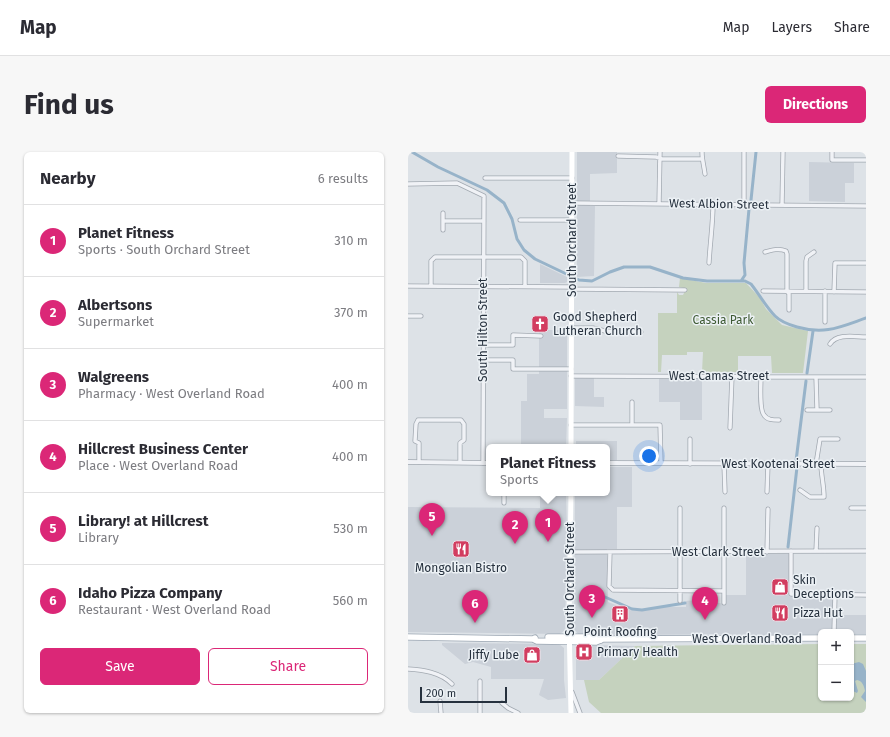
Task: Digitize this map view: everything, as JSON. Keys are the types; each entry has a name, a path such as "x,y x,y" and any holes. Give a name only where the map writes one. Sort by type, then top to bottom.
{"main road":[{"name":"South Orchard Street","path":"571,444 572,152"},
{"name":"South Orchard Street","path":"571,496 571,713"},
{"name":"West Overland Road","path":"408,637 533,639 538,637 570,639 596,638 601,640 818,638"},
{"path":"854,638 866,638"}],"street":[{"path":"659,204 660,152"},
{"path":"702,152 705,174"},
{"path":"744,152 744,204"},
{"path":"782,205 783,152"},
{"path":"832,152 832,160 866,160"},
{"path":"618,156 656,157 662,159 702,159"},
{"path":"485,178 572,178"},
{"name":"South Hilton Street","path":"408,184 457,183 484,196 483,463"},
{"name":"West Albion Street","path":"572,203 866,206"},
{"path":"710,262 710,243 713,230 713,204"},
{"path":"443,213 443,230"},
{"path":"443,220 484,221"},
{"path":"520,220 572,220"},
{"path":"765,252 772,250 786,251 789,310"},
{"path":"806,291 806,261 807,257 814,252"},
{"path":"431,286 431,261 435,257 521,257 525,261 525,286"},
{"path":"834,292 835,263 866,263"},
{"path":"408,286 525,286 685,290"},
{"path":"763,291 866,292"},
{"path":"825,292 825,322"},
{"path":"408,316 421,316"},
{"path":"571,328 594,328 606,331 641,332"},
{"path":"483,345 512,345 513,335 541,336"},
{"path":"830,344 832,340 841,337 866,337"},
{"path":"483,360 513,360 513,369 571,369"},
{"name":"West Camas Street","path":"571,376 866,377"},
{"path":"730,428 732,376"},
{"path":"761,376 761,410 764,416 771,420 779,420"},
{"path":"817,378 817,410"},
{"path":"632,402 632,425"},
{"path":"807,410 830,410"},
{"path":"419,462 419,443 416,441 416,424 418,420 460,420 464,424 464,440 460,442 460,462"},
{"path":"571,425 660,425 661,463"},
{"path":"690,439 690,464"},
{"path":"800,490 810,497 824,497 824,484 821,479 818,464 820,439 838,439"},
{"path":"408,462 483,463"},
{"name":"West Kootenai Street","path":"610,464 866,464"},
{"path":"724,464 724,492"},
{"path":"767,492 768,464"},
{"path":"504,496 504,503"},
{"path":"680,508 680,600"},
{"path":"724,508 724,603"},
{"path":"851,508 866,508"},
{"path":"767,552 768,510"},
{"path":"816,528 816,552"},
{"name":"West Clark Street","path":"571,552 866,551"},
{"path":"610,552 609,586 613,590 724,590"},
{"path":"791,552 791,594 866,595"},
{"path":"834,629 835,594"},
{"path":"408,669 426,670 448,680 452,684"},
{"path":"480,680 480,713"},
{"path":"571,690 580,713"},
{"path":"440,701 441,713"},
{"path":"502,703 518,713"}],"shaded area":[{"path":"577,152 617,152 617,173 590,174 590,206 595,206 594,276 577,277"},
{"path":"809,162 854,163 854,183 845,183 845,202 809,201"},
{"path":"540,264 567,277 567,282 540,283"},
{"path":"539,330 567,330 567,409 544,409 544,418 567,418 566,444 521,444 521,401 527,401 527,374 539,374"},
{"path":"575,378 594,378 594,397 604,397 604,407 575,406"},
{"path":"659,379 702,379 702,420 680,420 680,402 659,402"},
{"path":"576,441 617,441 617,460 610,460 610,444 576,444"},
{"path":"610,467 632,467 632,507 617,507 617,549 607,549 608,602 629,610 643,611 663,607 686,607 686,601 697,600 726,604 726,595 746,595 746,554 789,554 789,596 837,597 837,615 866,615 866,634 854,634 854,629 818,629 818,634 579,635 574,629 575,496 610,496"},
{"path":"540,496 566,496 565,630 560,634 408,632 408,507 540,508"},
{"path":"442,643 559,644 564,648 564,680 566,698 548,700 539,695 544,679 491,679 491,667 473,662 465,664 442,645"},
{"path":"580,645 635,646 599,680 576,680 576,649"}],"green space":[{"name":"Cassia Park","path":"680,278 706,283 746,283 760,298 766,309 782,325 808,331 803,373 772,373 771,356 738,356 738,372 702,372 703,352 687,352 687,355 662,355 661,372 658,372 658,313 677,313 677,292 679,295 683,295 685,291 683,288 679,287"},
{"path":"818,644 818,701 854,701 854,644 866,644 866,713 601,713 589,702 584,680 599,680 635,646"}],"water":[{"path":"859,662 863,664 866,671 866,702 861,697 865,691 860,681 855,681 858,691 857,693 854,692 854,663"}],"waterway":[{"path":"412,152 438,167 487,190 504,203 512,219 517,239 524,250 535,259 579,280 592,281 624,267 650,267 683,278 707,281 745,281 751,284 777,318 797,327 816,330 832,329 866,318"},
{"path":"751,200 756,152"},
{"path":"741,281 745,275 744,263 749,209"},
{"path":"807,373 813,331"},
{"path":"796,461 806,381"},
{"path":"788,547 797,467"},
{"path":"605,597 632,609 642,610 685,603"}],"place":[{"name":"Good Shepherd Lutheran Church","path":"540,324"},
{"name":"Library! at Hillcrest","path":"432,536"},
{"name":"Planet Fitness","path":"548,542"},
{"name":"Albertsons","path":"515,544"},
{"name":"Mongolian Bistro","path":"461,549"},
{"name":"Skin Deceptions","path":"780,587"},
{"name":"Pizza Hut","path":"780,613"},
{"name":"Point Roofing","path":"620,614"},
{"name":"Walgreens","path":"592,618"},
{"name":"Hillcrest Business Center","path":"705,620"},
{"name":"Idaho Pizza Company","path":"475,623"},
{"name":"Primary Health","path":"584,652"},
{"name":"Jiffy Lube","path":"532,655"}]}
